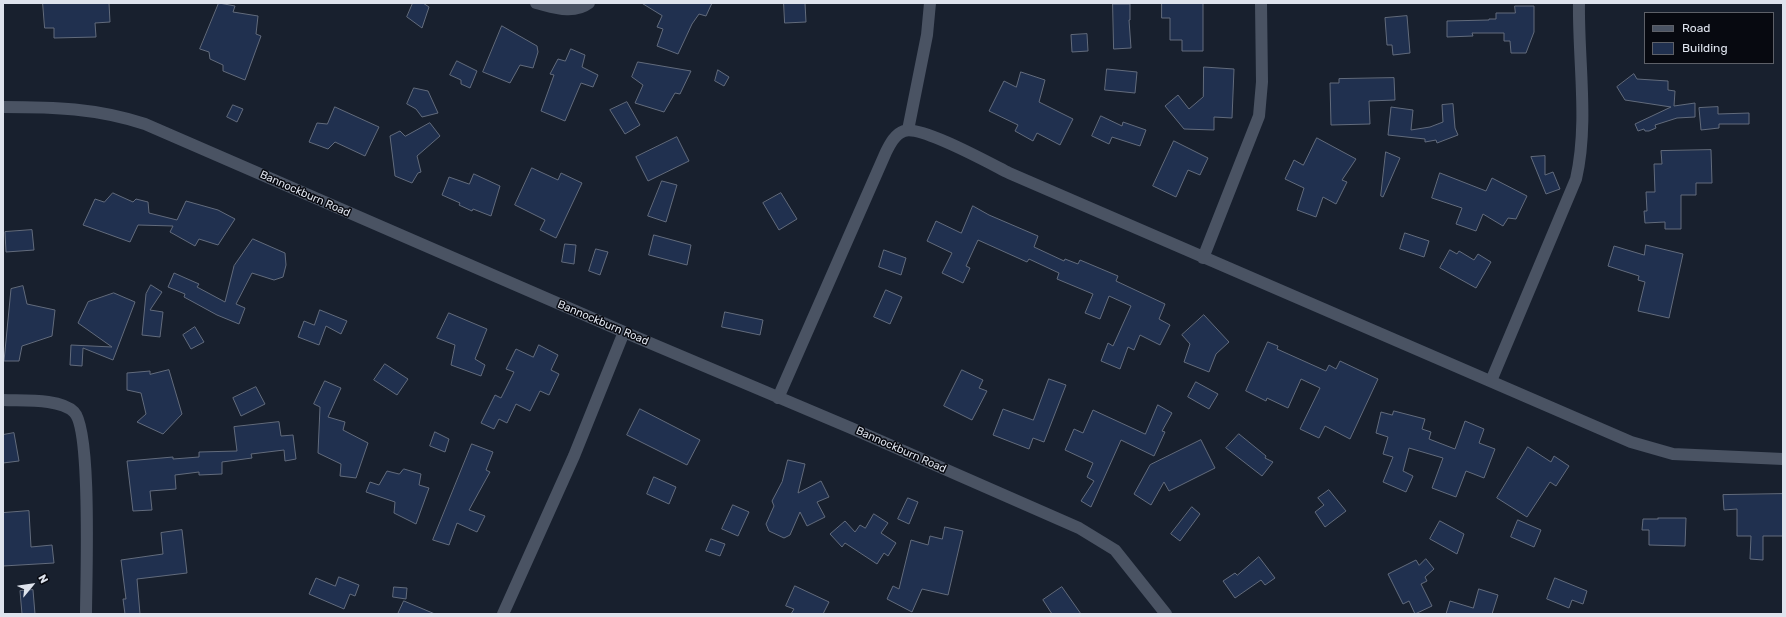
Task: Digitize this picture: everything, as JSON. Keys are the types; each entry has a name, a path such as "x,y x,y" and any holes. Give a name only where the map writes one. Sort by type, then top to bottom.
{"street":[{"path":"536,3 569,10 581,8 589,3"},
{"path":"908,130 926,36 930,3"},
{"path":"1203,258 1259,116 1262,82 1261,3"},
{"path":"1490,381 1576,179 1580,154 1582,85 1579,3"},
{"name":"Bannockburn Road","path":"3,107 57,107 92,110 145,124 624,332 858,431 1095,536 1115,550 1166,614"},
{"path":"778,398 886,152 896,136 903,131 908,130 923,133 955,146 1010,173 1203,258 1631,442 1656,450 1687,455 1783,459"},
{"path":"503,614 574,456 624,332"},
{"path":"3,400 55,403 73,411 80,423 85,454 86,614"}],"building":[{"path":"43,3 109,3 110,22 95,23 96,37 54,38 54,28 45,28"},
{"path":"219,3 235,6 233,12 258,16 256,34 261,36 245,80 223,71 223,65 210,59 209,52 200,49"},
{"path":"413,3 423,3 429,7 422,28 407,17"},
{"path":"642,3 712,3 706,16 699,14 692,24 678,54 657,46 663,29 657,27 662,16"},
{"path":"784,3 805,3 806,22 785,23"},
{"path":"1162,3 1203,3 1203,51 1182,51 1182,40 1170,40 1170,18 1162,18"},
{"path":"1113,4 1130,4 1129,20 1131,48 1114,49"},
{"path":"1515,6 1534,6 1534,32 1526,53 1511,53 1510,41 1504,41 1504,33 1472,33 1473,36 1447,37 1447,21 1496,19 1496,13 1515,13"},
{"path":"1407,16 1410,53 1393,55 1392,45 1387,45 1385,18"},
{"path":"502,26 537,46 538,52 533,68 520,65 510,83 483,72"},
{"path":"1087,34 1088,51 1072,52 1071,35"},
{"path":"571,49 585,55 582,67 598,75 593,87 581,83 565,121 541,111 554,75 550,74 558,59 565,61"},
{"path":"457,61 477,71 470,88 461,84 461,80 450,75"},
{"path":"638,62 691,71 680,94 675,93 664,112 635,103 643,85 632,77"},
{"path":"1204,67 1234,69 1232,118 1214,117 1214,130 1184,129 1165,106 1178,95 1189,109 1203,97"},
{"path":"1107,69 1137,72 1135,93 1105,90"},
{"path":"718,70 729,77 724,86 715,81"},
{"path":"1021,72 1045,80 1039,102 1073,119 1060,145 1037,133 1033,141 1015,131 1018,125 989,111 1004,81 1016,87"},
{"path":"1634,74 1637,79 1668,81 1668,90 1675,91 1674,106 1695,103 1695,117 1677,118 1655,125 1656,128 1649,131 1645,131 1644,129 1638,131 1635,124 1671,107 1625,100 1617,87"},
{"path":"1394,78 1395,100 1369,101 1370,124 1331,125 1330,83 1339,83 1339,79"},
{"path":"414,88 428,91 438,113 422,117 416,109 407,104"},
{"path":"627,102 640,125 625,134 610,110"},
{"path":"1453,104 1455,128 1458,135 1437,143 1436,140 1425,142 1425,139 1388,135 1391,107 1413,110 1411,130 1430,127 1443,122 1442,105"},
{"path":"233,105 243,109 237,122 227,117"},
{"path":"335,107 379,127 365,156 335,142 328,149 309,142 317,123 327,124"},
{"path":"1718,107 1718,114 1749,113 1749,124 1719,124 1719,128 1701,130 1699,108"},
{"path":"1101,116 1122,126 1123,122 1146,130 1140,146 1112,137 1109,144 1092,136"},
{"path":"430,123 440,136 417,156 421,172 418,173 412,183 395,176 390,136 400,131 405,136"},
{"path":"677,137 689,161 648,181 636,157"},
{"path":"1317,138 1356,159 1342,180 1347,182 1336,204 1323,197 1316,217 1297,210 1304,188 1285,179 1294,160 1303,165"},
{"path":"1174,141 1208,158 1200,175 1188,170 1176,197 1153,186"},
{"path":"1711,150 1712,183 1696,183 1696,195 1681,195 1681,229 1665,229 1665,222 1645,223 1644,211 1647,211 1646,192 1655,192 1654,164 1662,164 1661,151"},
{"path":"1386,152 1400,158 1383,197 1381,196"},
{"path":"1545,156 1545,175 1553,172 1560,189 1546,194 1531,157"},
{"path":"532,168 558,180 561,173 582,183 556,238 540,230 545,220 515,205"},
{"path":"1440,173 1486,191 1492,178 1527,196 1516,219 1508,218 1503,226 1483,214 1476,231 1456,224 1462,208 1432,198"},
{"path":"474,174 500,186 491,216 473,209 472,211 459,205 460,203 442,195 449,177 469,184"},
{"path":"662,181 677,185 666,222 648,216"},
{"path":"113,193 133,202 136,199 148,202 149,213 177,220 186,201 218,210 235,219 218,245 199,239 195,246 170,232 173,226 138,225 130,242 83,225 95,199 104,202"},
{"path":"781,193 797,219 779,230 763,203"},
{"path":"973,206 989,215 1038,236 1034,247 1064,261 1065,259 1078,264 1080,260 1118,276 1116,281 1165,304 1159,319 1170,325 1160,345 1140,335 1134,350 1128,347 1120,369 1101,361 1108,343 1113,346 1131,306 1109,296 1100,319 1085,313 1093,294 1057,279 1059,273 1029,259 1027,262 978,240 966,266 970,268 963,283 942,273 952,253 927,241 936,221 961,233"},
{"path":"32,230 34,250 6,252 5,232"},
{"path":"1405,233 1429,241 1424,257 1400,249"},
{"path":"654,235 691,245 687,265 649,255"},
{"path":"253,239 285,253 286,265 283,277 274,280 252,273 236,304 245,308 239,324 217,315 184,297 185,294 168,287 174,273 199,284 197,287 225,302 234,266"},
{"path":"565,244 576,245 574,264 562,262"},
{"path":"1646,245 1683,254 1669,318 1638,311 1645,282 1638,280 1639,276 1608,266 1614,246 1644,255"},
{"path":"596,249 608,252 600,275 589,271"},
{"path":"884,250 906,258 901,275 879,267"},
{"path":"1450,250 1457,254 1459,251 1474,260 1478,254 1491,262 1476,288 1440,268"},
{"path":"151,285 162,292 150,310 163,312 160,337 142,335 146,294"},
{"path":"23,286 27,304 55,310 52,336 22,346 19,361 4,361 11,289"},
{"path":"886,290 902,297 890,324 874,317"},
{"path":"114,293 135,302 113,360 83,348 82,366 70,365 71,345 112,347 78,323 88,302"},
{"path":"320,310 347,321 341,334 326,326 319,345 298,337 304,321 314,325"},
{"path":"725,312 763,320 760,335 722,327"},
{"path":"449,313 487,329 475,359 485,365 481,376 451,365 455,345 437,338"},
{"path":"1204,315 1229,342 1216,354 1209,372 1184,362 1190,344 1182,335"},
{"path":"195,327 204,342 191,349 183,335"},
{"path":"1268,342 1278,346 1277,349 1326,371 1329,365 1336,369 1340,361 1378,379 1350,439 1325,426 1319,438 1300,429 1320,388 1301,379 1288,408 1267,398 1266,401 1246,391"},
{"path":"539,345 558,355 551,370 559,374 549,395 540,391 530,411 516,404 507,423 499,419 494,429 481,423 495,395 501,398 514,372 506,369 516,349 533,357"},
{"path":"385,364 408,379 397,395 374,380"},
{"path":"169,370 182,414 163,434 137,422 146,414 141,393 127,390 127,373 150,371 150,374"},
{"path":"962,370 983,380 979,388 987,391 972,420 944,406"},
{"path":"1049,379 1066,385 1044,442 1033,438 1029,449 993,435 1003,409 1033,420"},
{"path":"325,381 341,388 328,417 345,422 343,430 368,443 356,478 340,476 341,464 318,453 320,407 314,404"},
{"path":"1196,382 1218,394 1209,409 1188,397"},
{"path":"256,387 265,404 241,416 233,398"},
{"path":"1158,405 1172,413 1162,431 1165,432 1154,456 1121,440 1091,507 1081,501 1094,481 1087,477 1093,463 1065,450 1074,429 1083,433 1093,410 1145,434"},
{"path":"640,409 700,440 687,465 627,435"},
{"path":"1394,411 1425,419 1422,429 1431,432 1429,439 1455,449 1465,421 1484,429 1479,443 1495,449 1484,478 1466,471 1456,497 1432,488 1443,458 1409,448 1403,471 1413,476 1406,492 1383,482 1393,457 1383,454 1388,437 1376,433 1381,412 1392,415"},
{"path":"279,422 281,436 293,435 296,459 285,461 284,450 251,454 252,458 222,462 222,474 199,475 199,472 175,475 176,489 150,491 152,510 133,511 127,461 173,457 173,459 199,457 199,452 237,451 234,427"},
{"path":"435,432 449,439 445,452 430,446"},
{"path":"14,433 19,461 3,463 3,435"},
{"path":"1239,434 1266,456 1265,458 1273,462 1262,476 1226,448"},
{"path":"1201,440 1215,468 1169,491 1164,482 1151,505 1134,494 1150,465"},
{"path":"472,444 493,452 486,470 490,472 469,510 485,516 477,532 457,523 449,545 433,540"},
{"path":"1528,447 1551,462 1554,456 1569,466 1556,486 1550,482 1527,517 1497,498"},
{"path":"788,460 805,464 798,493 821,481 829,497 817,502 825,517 807,526 800,512 790,535 784,538 769,531 766,524 774,506 772,501 782,482"},
{"path":"404,469 421,474 419,485 429,488 416,524 394,513 395,502 366,492 370,482 379,485 387,471 399,474"},
{"path":"654,477 676,487 669,504 647,494"},
{"path":"1329,490 1346,511 1325,527 1315,512 1324,505 1318,498"},
{"path":"1783,494 1783,536 1763,536 1763,560 1750,559 1751,536 1737,536 1737,509 1724,510 1723,495"},
{"path":"908,498 918,502 909,524 898,519"},
{"path":"733,505 749,512 738,536 722,529"},
{"path":"1192,507 1200,514 1180,541 1171,534"},
{"path":"29,511 31,547 52,545 54,563 3,566 3,513"},
{"path":"874,514 888,523 881,533 896,543 888,556 884,553 877,564 845,543 842,547 830,534 845,521 855,532 860,525 865,528"},
{"path":"1686,518 1685,546 1649,545 1649,530 1642,530 1643,519"},
{"path":"1518,520 1541,530 1534,547 1511,537"},
{"path":"1440,521 1464,534 1457,554 1430,539"},
{"path":"945,527 963,531 948,595 922,589 912,612 887,599 893,586 899,589 911,540 928,545 930,536 942,539"},
{"path":"182,530 187,573 137,579 140,614 125,614 123,599 126,599 121,560 163,554 161,533"},
{"path":"711,539 725,544 720,556 706,551"},
{"path":"1259,557 1275,578 1265,585 1261,580 1235,598 1223,581 1235,573 1237,575"},
{"path":"1426,559 1434,569 1425,577 1427,581 1421,584 1432,606 1415,614 1409,601 1403,604 1388,574 1416,560 1419,565"},
{"path":"339,577 359,585 355,596 350,594 344,609 309,594 316,578 335,586"},
{"path":"1555,578 1587,591 1583,604 1572,600 1569,608 1547,599"},
{"path":"795,586 829,602 823,614 791,614 794,609 786,606"},
{"path":"394,587 407,588 406,599 393,597"},
{"path":"1062,587 1081,614 1052,614 1043,600"},
{"path":"1479,589 1498,595 1492,614 1446,614 1450,601 1473,608"},
{"path":"33,590 35,614 22,614 20,591"},
{"path":"404,601 435,614 398,614"}]}
